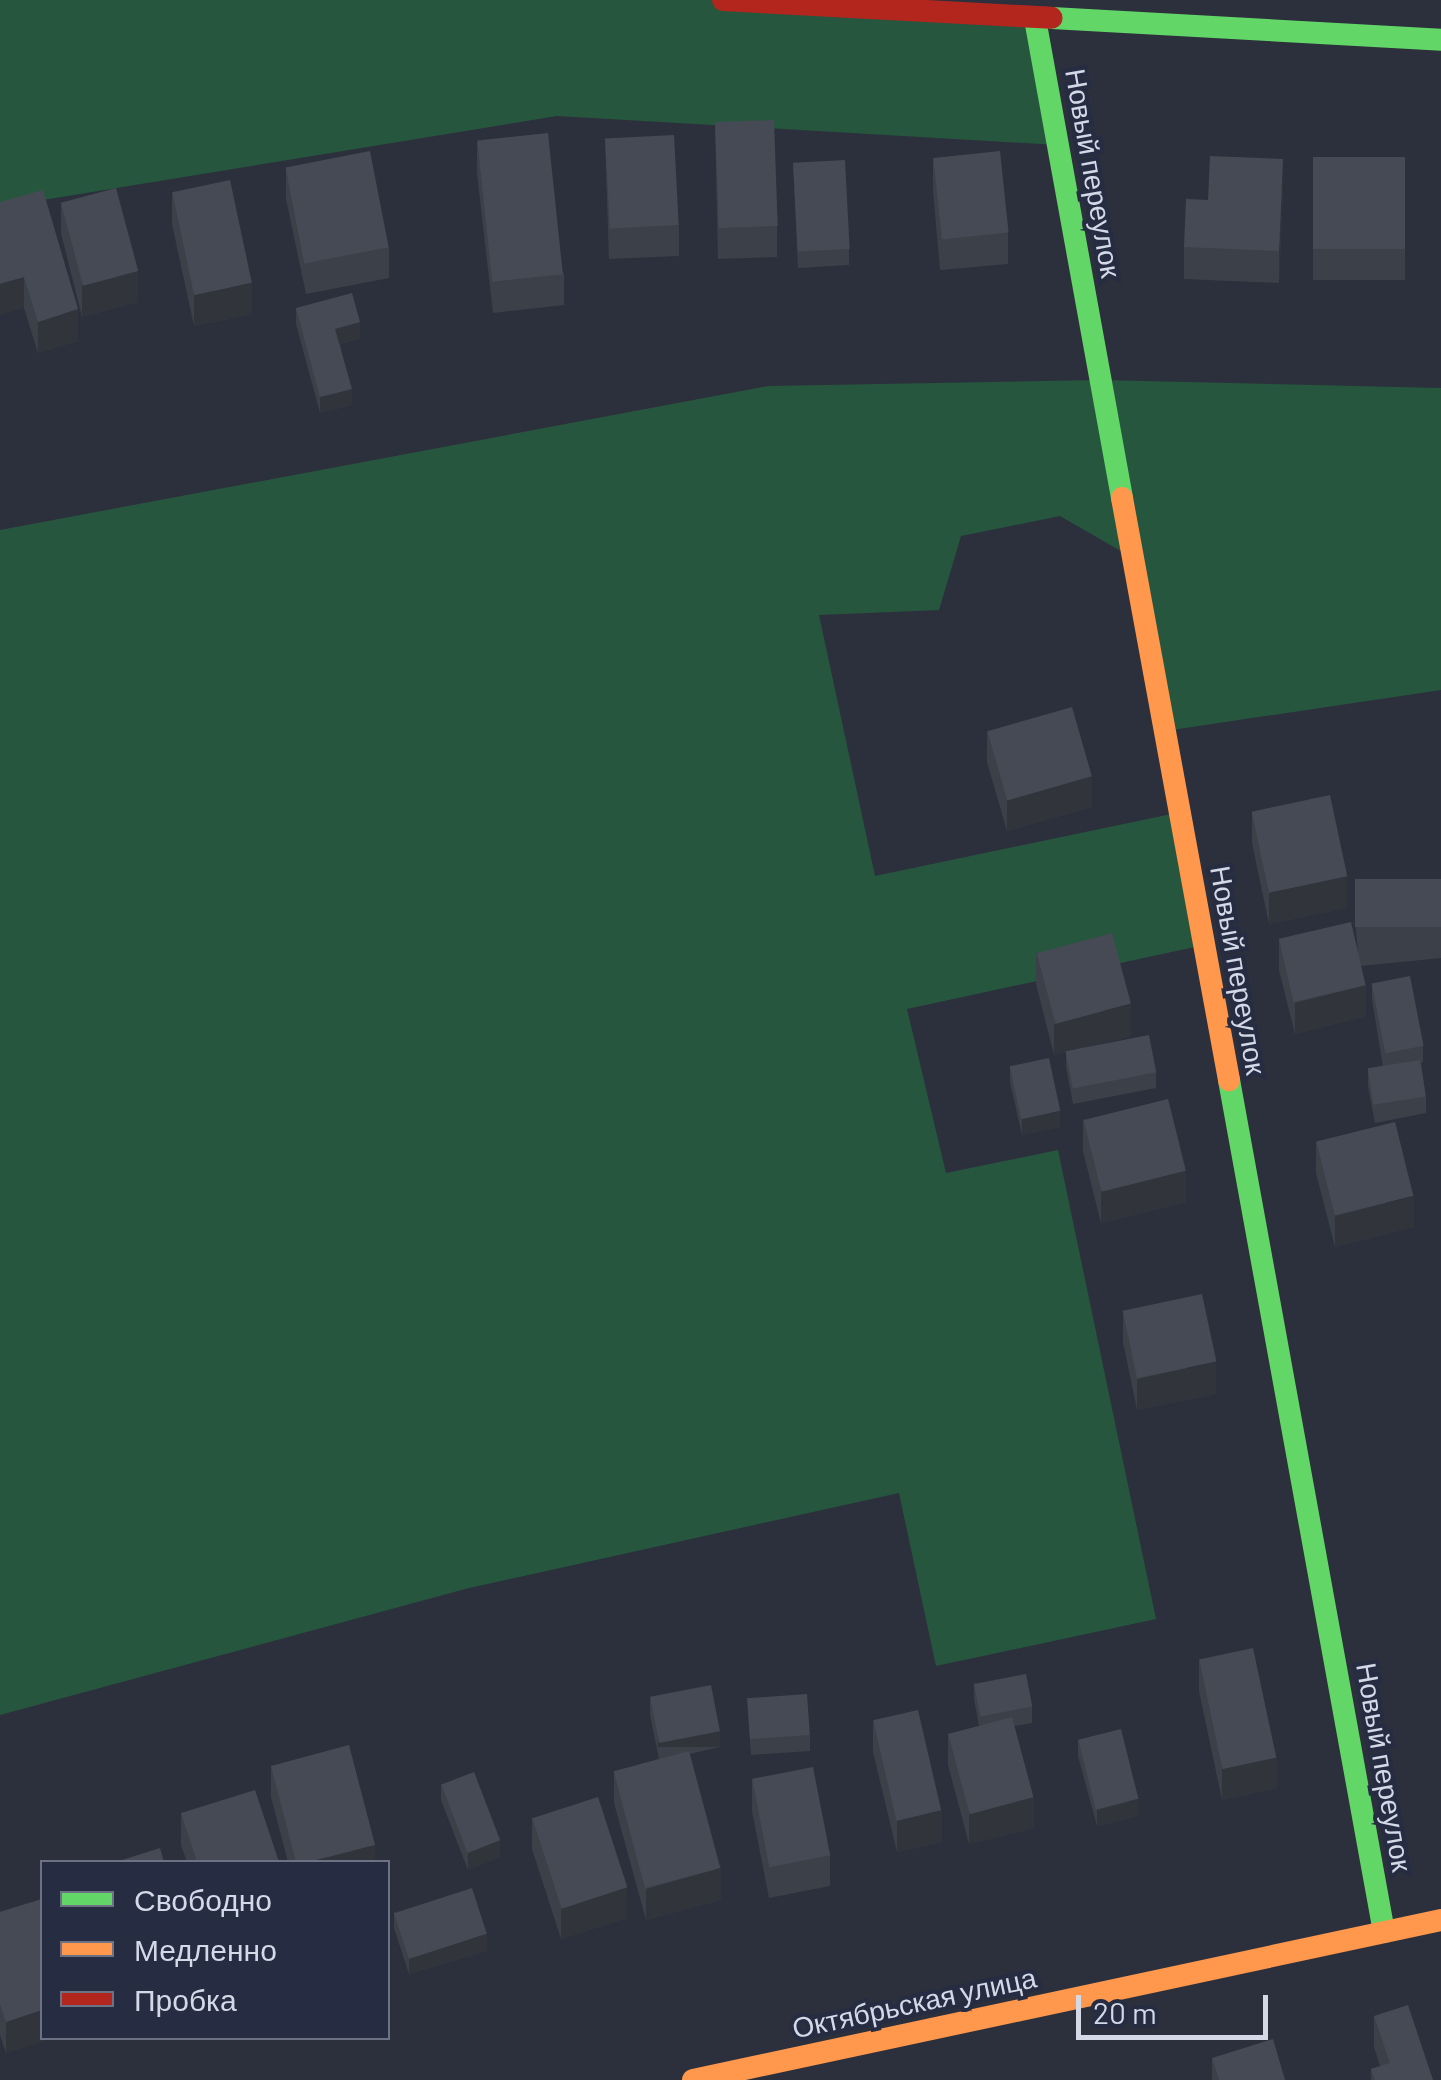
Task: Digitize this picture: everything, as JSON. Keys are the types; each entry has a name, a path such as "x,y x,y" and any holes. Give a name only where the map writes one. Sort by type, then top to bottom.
{"street":[{"path":"723,0 1441,40"},
{"name":"Новый переулок","path":"1034,19 1384,1932"},
{"name":"Октябрьская улица","path":"694,2080 1441,1920"}],"green space":[{"path":"0,0 723,0 1035,19 1058,145 557,116 0,207"},
{"path":"1101,380 1441,388 1441,690 1165,731 1133,558 1060,516 961,536 939,610 819,615 875,876 1181,812 1204,945 907,1009 946,1173 1058,1150 1156,1619 936,1666 899,1493 469,1588 0,1715 0,530 768,386"}],"building":[{"path":"774,120 778,226 719,228 715,122"},
{"path":"548,133 563,274 492,282 477,140"},
{"path":"674,135 679,225 610,228 605,139"},
{"path":"370,151 389,247 304,264 286,167"},
{"path":"1000,151 1009,233 942,240 933,158"},
{"path":"1210,156 1283,159 1279,251 1184,247 1186,199 1208,200"},
{"path":"1313,157 1405,157 1405,249 1313,249"},
{"path":"845,160 850,249 798,252 793,163"},
{"path":"230,180 252,283 194,295 172,192"},
{"path":"116,188 138,271 83,286 61,203"},
{"path":"43,190 78,309 38,322 24,277 0,284 0,202"},
{"path":"352,293 360,322 335,329 352,389 320,397 296,308"},
{"path":"1072,707 1092,776 1007,800 987,731"},
{"path":"1330,795 1347,876 1269,893 1252,812"},
{"path":"1355,879 1441,879 1441,927 1355,927"},
{"path":"1351,922 1366,985 1294,1002 1279,939"},
{"path":"1112,933 1131,1004 1056,1024 1037,953"},
{"path":"1410,976 1424,1046 1385,1053 1372,983"},
{"path":"1149,1035 1156,1072 1073,1089 1066,1051"},
{"path":"1049,1058 1060,1111 1021,1119 1010,1066"},
{"path":"1420,1060 1426,1097 1373,1105 1368,1068"},
{"path":"1168,1099 1186,1171 1101,1192 1084,1120"},
{"path":"1395,1122 1413,1196 1335,1215 1316,1142"},
{"path":"1202,1294 1216,1361 1137,1378 1123,1311"},
{"path":"1253,1648 1276,1758 1222,1769 1199,1659"},
{"path":"1026,1674 1032,1706 980,1717 974,1684"},
{"path":"711,1685 720,1731 659,1743 650,1697"},
{"path":"807,1694 810,1735 750,1739 747,1698"},
{"path":"918,1710 941,1810 896,1821 873,1720"},
{"path":"1012,1717 1033,1797 970,1814 948,1734"},
{"path":"1121,1729 1138,1799 1096,1810 1078,1740"},
{"path":"349,1745 375,1845 316,1860 295,1860 271,1766"},
{"path":"689,1751 720,1868 645,1888 614,1771"},
{"path":"813,1767 830,1855 769,1867 752,1779"},
{"path":"474,1772 500,1840 467,1853 441,1785"},
{"path":"255,1790 278,1860 196,1860 181,1813"},
{"path":"598,1797 627,1887 562,1909 532,1818"},
{"path":"160,1848 163,1860 122,1860"},
{"path":"472,1888 487,1934 409,1959 394,1913"},
{"path":"40,1900 40,2011 6,2022 0,2004 0,1912"},
{"path":"1408,2005 1433,2080 1375,2080 1371,2069 1390,2063 1374,2016"},
{"path":"1273,2039 1285,2080 1219,2080 1212,2058"}],"traffic: fast":[{"path":"1052,18 1441,40"},
{"path":"1035,19 1122,498"},
{"path":"1229,1080 1384,1932"}],"traffic: slow":[{"path":"1122,498 1229,1080"},
{"path":"693,2080 1441,1920"}],"traffic: jam":[{"path":"723,0 1052,18"}]}
